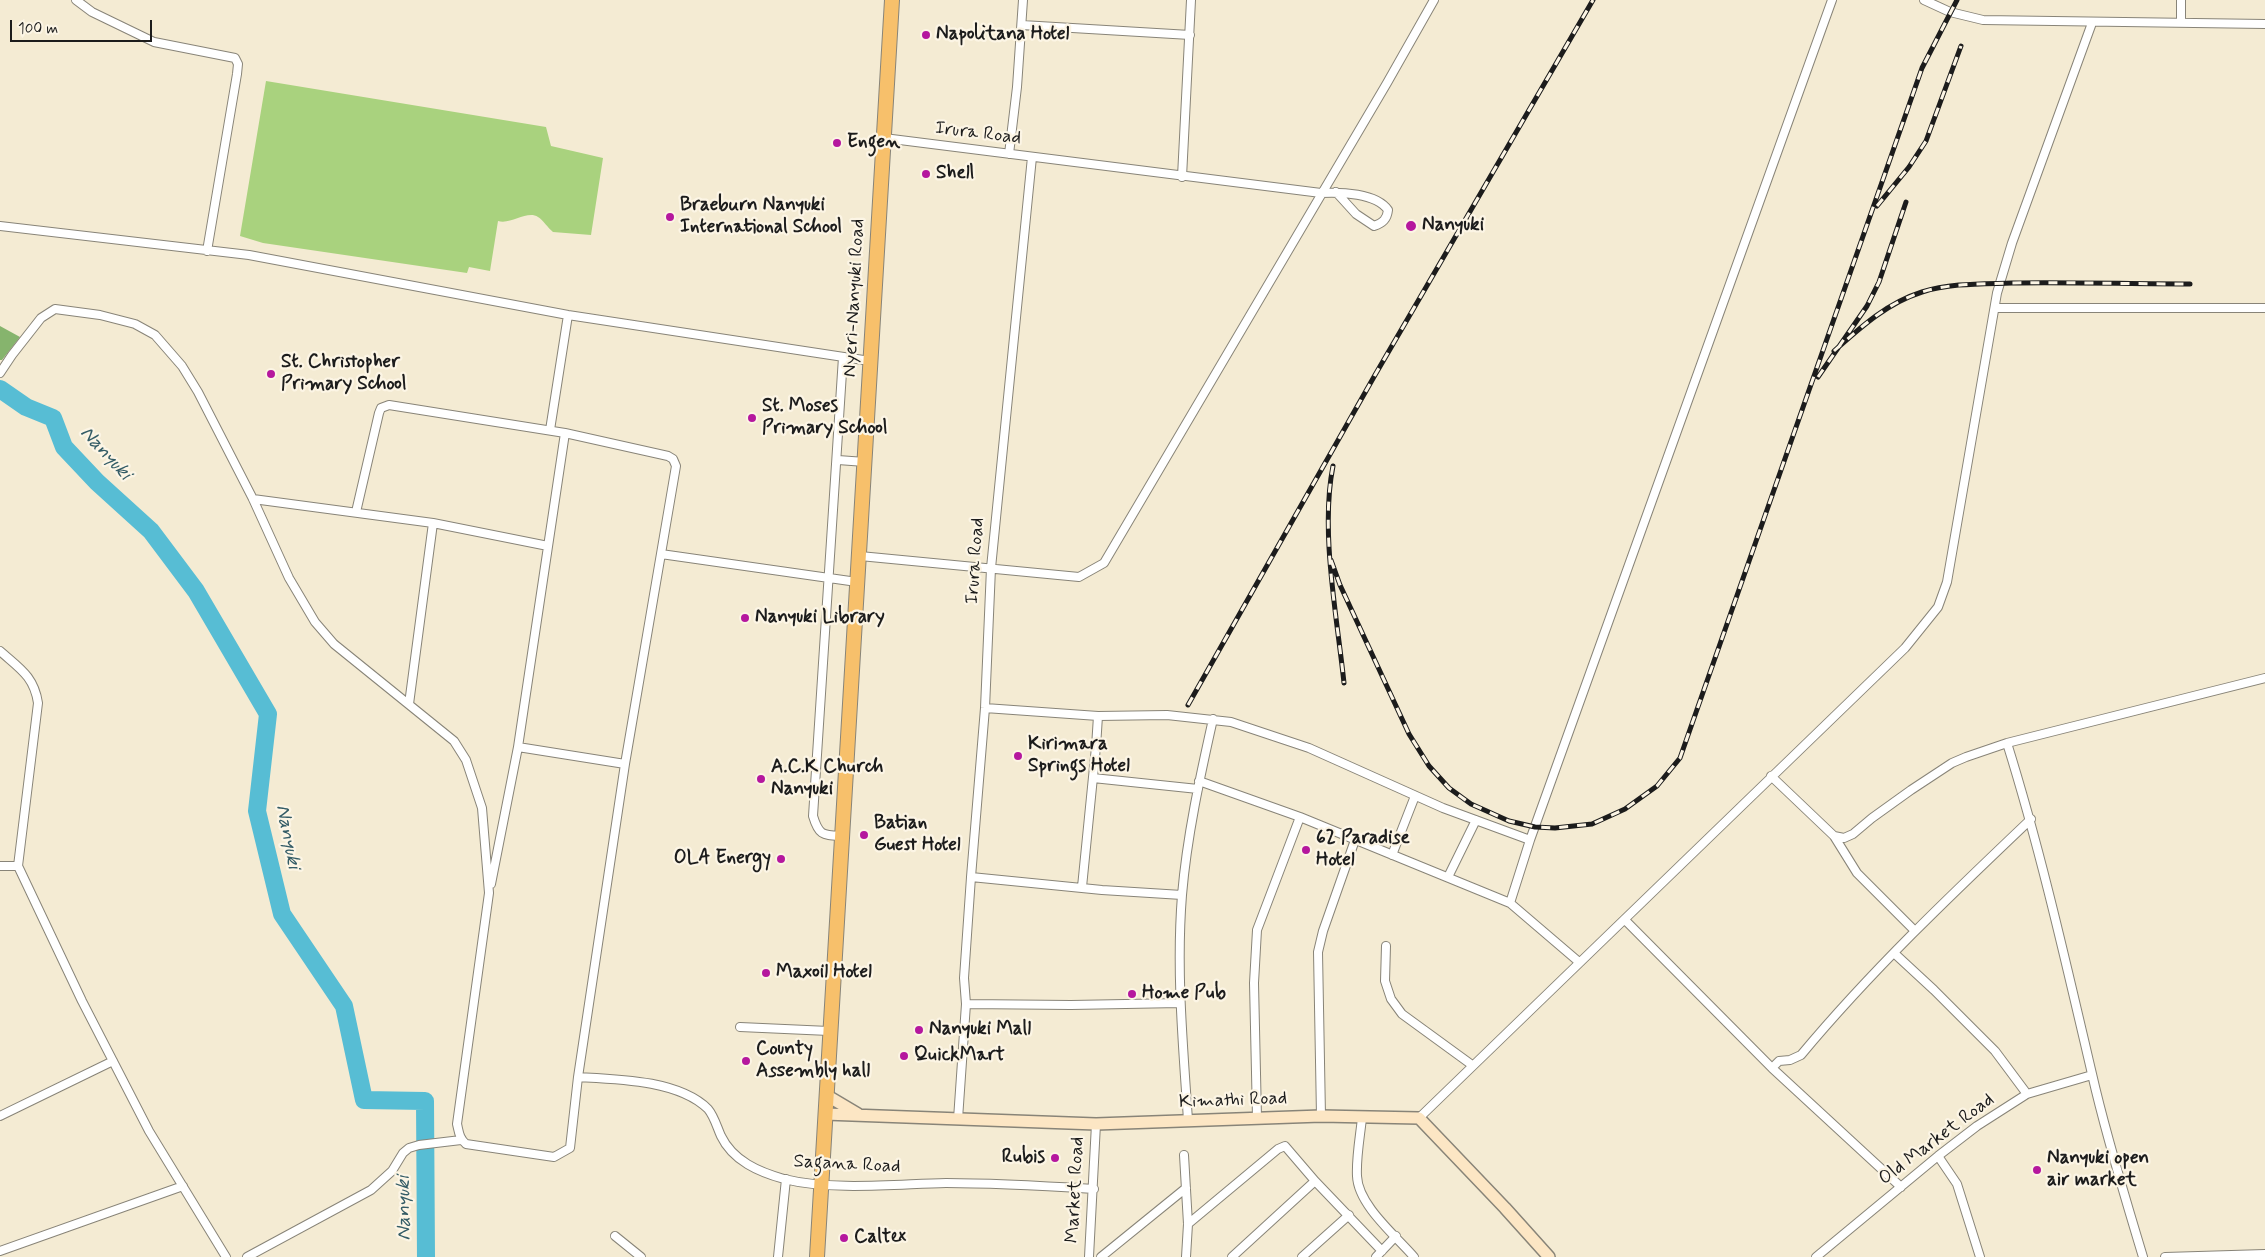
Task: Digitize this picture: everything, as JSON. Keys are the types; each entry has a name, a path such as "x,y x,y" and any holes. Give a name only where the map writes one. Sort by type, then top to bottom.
{"highway":[{"name":"Nyeri-Nanyuki Road","path":"817,1257 824,1114 860,556 892,0"}],"street":[{"path":"76,0 92,12 154,42 235,58 237,61 238,69 207,251"},
{"path":"1009,154 1023,0"},
{"path":"1182,177 1191,0"},
{"path":"860,556 1079,577 1104,563 1434,0"},
{"path":"1510,903 1530,840 1832,0"},
{"path":"1924,0 1950,12 1983,20 2265,24"},
{"path":"2181,0 2181,23"},
{"path":"1548,1257 1419,1118 1905,648 1938,607 1947,582 1997,293 2012,243 2092,23"},
{"path":"1022,25 1190,35"},
{"name":"Irura Road","path":"884,138 1032,157 991,568 985,708 970,877 964,978 966,1004 958,1119"},
{"path":"1032,157 1182,177 1321,193 1336,192 1372,198 1384,203 1388,210 1388,217 1381,224 1374,226 1367,223 1336,192"},
{"path":"0,226 249,255 568,315 870,361"},
{"path":"1995,308 2265,308"},
{"path":"0,373 41,318 55,309 100,315 145,328 155,335 172,354 198,392 253,499 289,578 316,622 334,644 454,741 466,760 482,808 489,893"},
{"path":"550,430 568,315"},
{"path":"842,836 823,835 818,830 813,816 818,714 838,460 843,357"},
{"path":"356,512 376,424 381,408 384,406 565,432 638,448 673,459 676,466 625,764 578,1077 570,1148 560,1156 554,1157 466,1144 461,1140 457,1124 489,893 518,747 565,432"},
{"path":"838,460 865,462"},
{"path":"253,499 434,523 548,546"},
{"path":"409,704 434,523"},
{"path":"661,554 857,582"},
{"path":"0,651 31,679 38,703 18,866 82,1001 149,1131 226,1257"},
{"path":"1834,836 1844,838 1853,834 1872,818 1952,763 2007,743 2265,678"},
{"path":"985,708 1098,716 1167,715 1231,722 1309,748 1415,796 1530,840"},
{"path":"1082,888 1098,716"},
{"path":"1188,1120 1180,1003 1182,895 1199,785 1213,719"},
{"path":"2007,743 2031,819 2076,998 2092,1075 2119,1177 2143,1257"},
{"path":"518,747 625,764"},
{"path":"1771,776 1834,836 1857,873 1915,931"},
{"path":"1093,778 1199,785 1300,817 1510,903 1579,962"},
{"path":"1392,855 1415,796"},
{"path":"1257,1118 1254,983 1257,930 1300,817"},
{"path":"1772,1068 1779,1061 1790,1060 1801,1055 1862,985 2031,819"},
{"path":"1448,877 1476,820"},
{"path":"1321,1116 1318,952 1323,931 1355,840"},
{"path":"0,866 18,866"},
{"path":"970,877 1182,895"},
{"path":"1625,920 1772,1068 1901,1186"},
{"path":"1386,946 1385,981 1391,999 1402,1014 1472,1065"},
{"path":"1894,953 1995,1051 2026,1094"},
{"path":"966,1004 1180,1003"},
{"path":"740,1027 829,1032"},
{"path":"0,1116 113,1061"},
{"name":"Old Market Road","path":"1816,1257 1977,1126 2026,1094 2092,1075"},
{"name":"Sagana Road","path":"578,1077 653,1083 680,1092 709,1110 728,1148 736,1156 760,1171 786,1179 848,1185 979,1183 1094,1189"},
{"name":"Kimathi Road","path":"826,1095 858,1114"},
{"name":"Kimathi Road","path":"824,1114 1096,1124 1321,1116 1419,1118"},
{"path":"1362,1118 1357,1176 1359,1189 1368,1205 1414,1257"},
{"name":"Market Road","path":"1089,1257 1096,1124"},
{"path":"247,1257 370,1190 392,1171 403,1153 419,1145 461,1140"},
{"path":"1188,1224 1283,1146 1382,1251"},
{"path":"1184,1154 1188,1224 1186,1257"},
{"path":"1938,1156 1957,1184 1980,1257"},
{"path":"778,1257 786,1179"},
{"path":"1235,1256 1315,1181"},
{"path":"0,1251 183,1186"},
{"path":"1101,1257 1186,1188"},
{"path":"1302,1257 1349,1215"},
{"path":"615,1236 640,1257"},
{"path":"1376,1257 1396,1236"},
{"path":"2165,1257 2252,1256 2265,1254"}],"green space":[{"path":"266,81 546,127 551,146 603,158 591,235 553,232 540,218 534,215 503,222 498,221 490,271 469,267 467,273 263,243 240,236"},
{"path":"0,326 20,337 2,360 0,360"}],"waterway":[{"name":"Nanyuki","path":"0,389 26,407 53,418 64,447 97,482 151,531 196,591 268,714 257,811 282,914 344,1006 364,1100 425,1101 426,1257"}],"railway":[{"path":"1188,705 1375,375 1593,0"},
{"path":"1331,560 1340,585 1409,734 1429,766 1449,788 1471,804 1509,821 1535,827 1555,828 1592,824 1625,809 1657,786 1680,758 1922,68 1957,0"},
{"path":"1877,206 1909,167 1926,141 1961,46"},
{"path":"1818,377 1867,306 1879,282 1906,202"},
{"path":"1834,351 1864,325 1897,302 1933,289 1967,284 2012,283 2190,284"},
{"path":"1333,466 1329,491 1329,546 1344,683"}],"place":[{"name":"Napolitana Hotel","path":"926,35"},
{"name":"Engen","path":"837,143"},
{"name":"Shell","path":"926,174"},
{"name":"Braeburn Nanyuki International School","path":"670,217"},
{"name":"Nanyuki","path":"1411,226"},
{"name":"St. Christopher Primary School","path":"271,374"},
{"name":"St. Moses Primary School","path":"752,418"},
{"name":"Nanyuki Library","path":"745,618"},
{"name":"Kirimara Springs Hotel","path":"1018,756"},
{"name":"A.C.K Church Nanyuki","path":"761,779"},
{"name":"Batian Guest Hotel","path":"864,835"},
{"name":"62 Paradise Hotel","path":"1306,850"},
{"name":"OLA Energy","path":"781,859"},
{"name":"Maxoil Hotel","path":"766,973"},
{"name":"Home Pub","path":"1132,994"},
{"name":"Nanyuki Mall","path":"919,1030"},
{"name":"QuickMart","path":"904,1056"},
{"name":"County Assembly hall","path":"746,1061"},
{"name":"Rubis","path":"1055,1158"},
{"name":"Nanyuki open air market","path":"2037,1170"},
{"name":"Caltex","path":"844,1238"}]}
